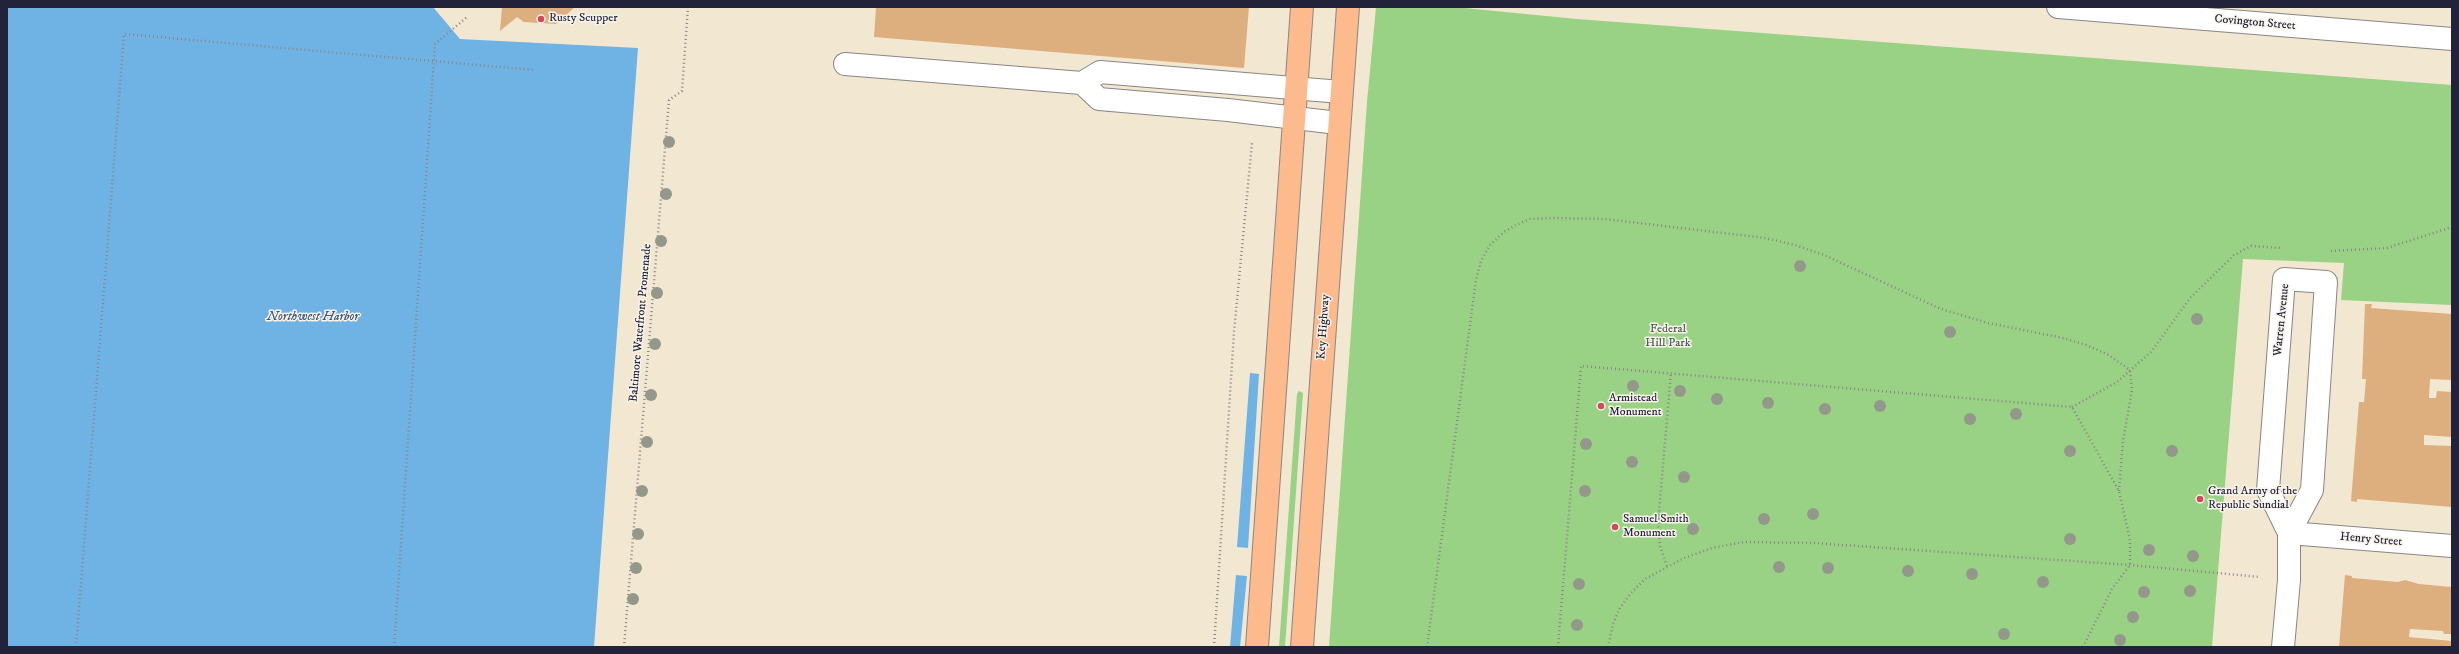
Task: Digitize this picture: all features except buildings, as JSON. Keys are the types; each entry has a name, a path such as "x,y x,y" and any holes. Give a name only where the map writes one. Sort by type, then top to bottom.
{"main road":[{"path":"1257,647 1293,117 1302,7"},
{"name":"Key Highway","path":"1302,647 1338,123 1348,7"}],"street":[{"name":"Covington Street","path":"2058,7 2452,39"},
{"path":"845,64 1082,83 1100,72 1341,92"},
{"path":"1082,83 1099,99 1293,117 1338,123"},
{"name":"Warren Avenue","path":"2283,647 2289,580 2289,533 2268,490 2284,279 2326,282 2312,490 2289,533"},
{"name":"Henry Street","path":"2289,533 2452,546"}],"path":[{"name":"Baltimore Waterfront Promenade","path":"624,647 669,100 682,91 688,7"},
{"path":"394,647 435,44 467,17"},
{"path":"76,647 124,34 534,70"},
{"path":"1214,647 1234,332 1252,140"},
{"path":"1427,647 1476,280 1481,261 1490,245 1504,232 1516,225 1538,219 1599,218 1766,238 1795,245 1824,255 1941,309 1988,323 2063,338 2107,354 2130,370 2132,390 2123,441 2119,491"},
{"path":"2360,250 2387,248 2452,228"},
{"path":"1558,647 1581,366 1671,372 2072,407 2117,382 2152,351 2190,298 2234,254 2251,246"},
{"path":"1667,566 1660,546 1658,524 1671,372"},
{"path":"2072,407 2119,491 2130,540 2130,565 2112,589 2083,647"},
{"path":"1608,647 1613,624 1630,594 1645,579 1667,566 1712,548 1744,542 1774,541 2130,565 2289,580"}],"green space":[{"name":"Federal Hill Park","path":"1376,7 1454,7 1577,19 2452,85 2452,305 2341,300 2344,263 2243,259 2212,647 1329,647 1367,102"},
{"path":"1299,391 1303,393 1285,647 1279,647 1297,394"}],"water":[{"name":"Northwest Harbor","path":"7,7 433,7 460,39 638,48 594,647 7,647"},
{"path":"1250,373 1259,374 1248,548 1237,547"},
{"path":"1236,575 1247,576 1240,647 1230,647"}],"place":[{"name":"Rusty Scupper","path":"541,19"},
{"name":"Armistead Monument","path":"1601,406"},
{"name":"Grand Army of the Republic Sundial","path":"2200,499"},
{"name":"Samuel Smith Monument","path":"1615,527"}]}
